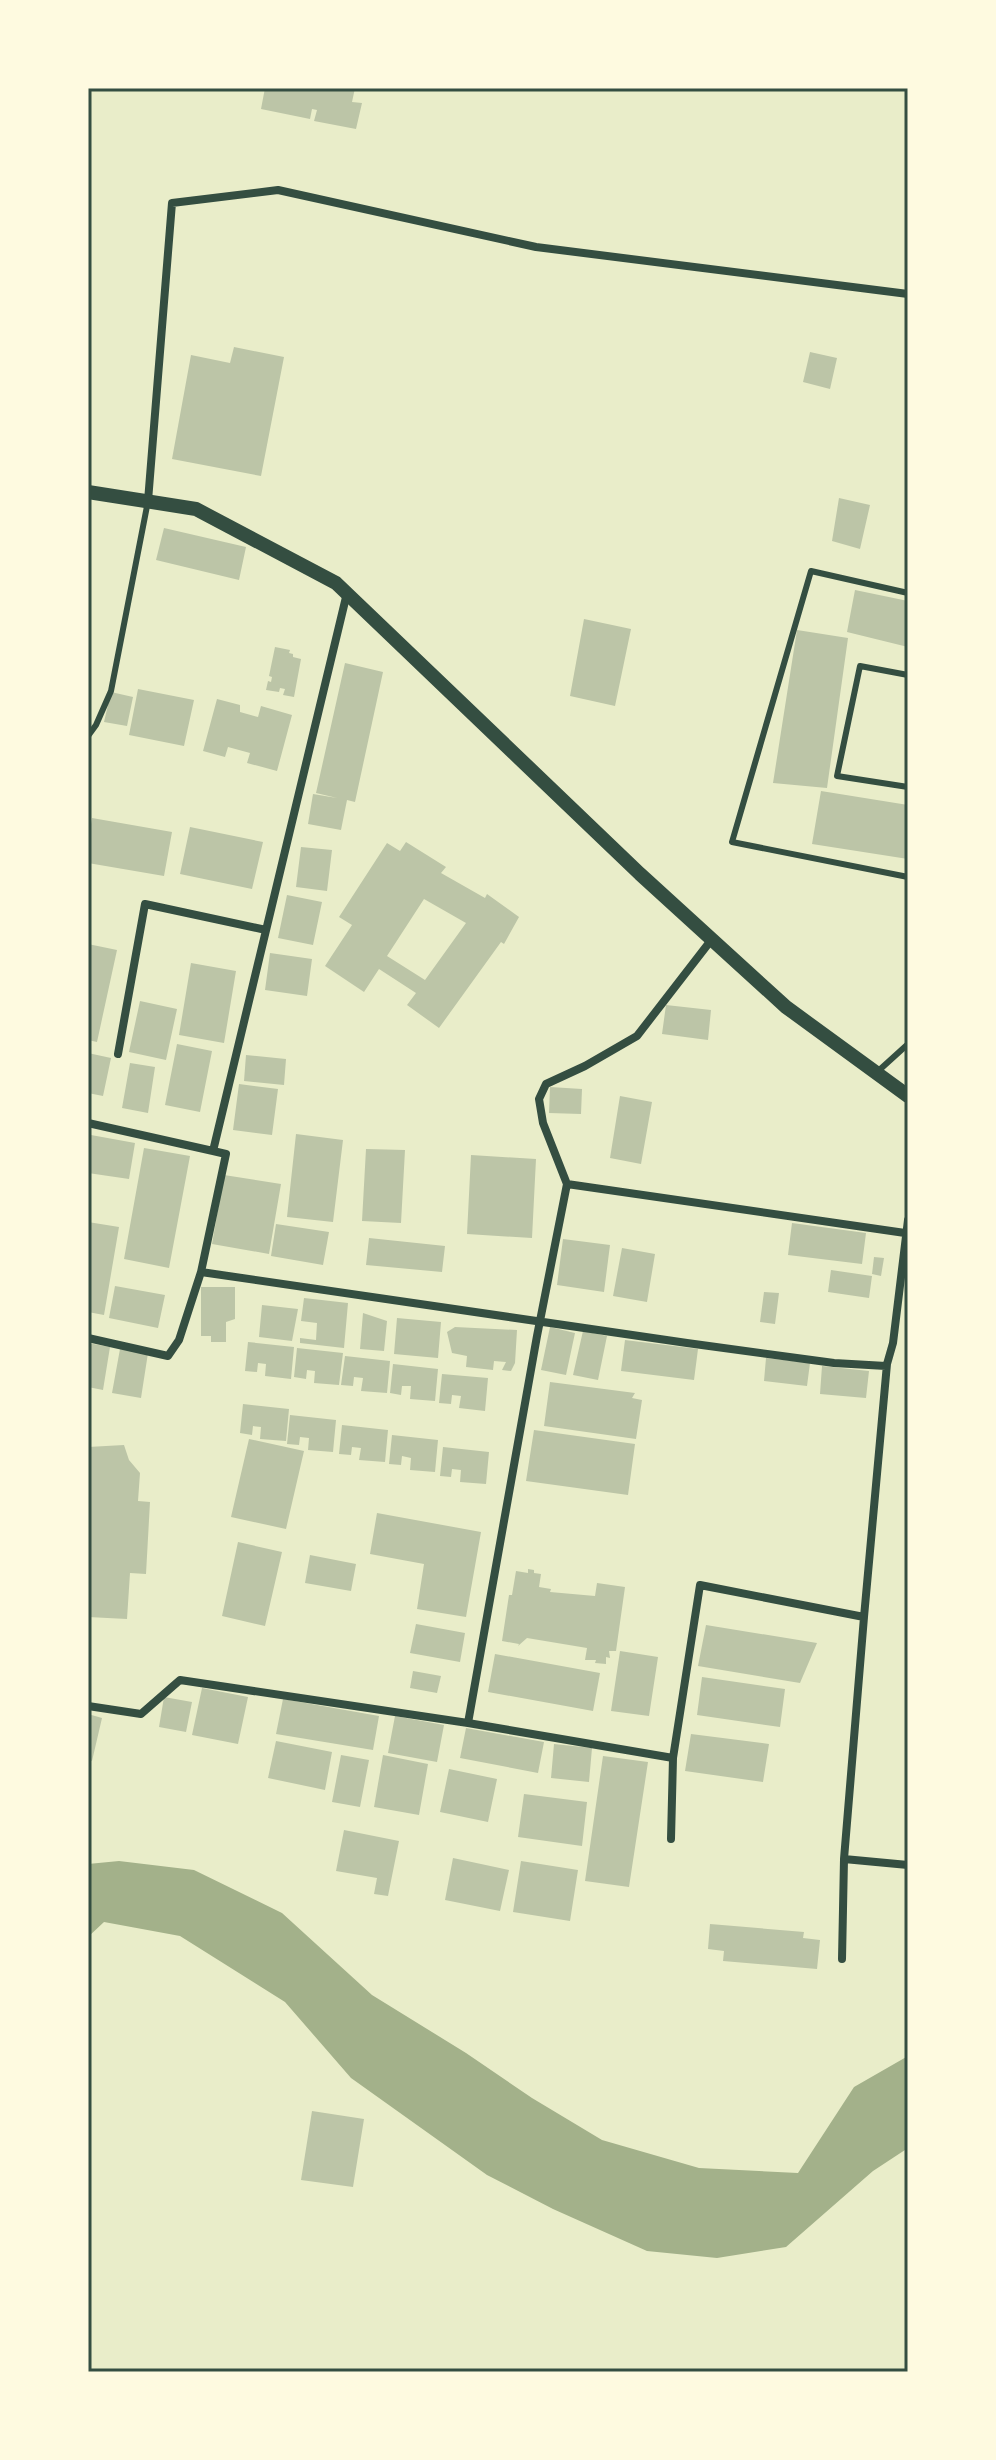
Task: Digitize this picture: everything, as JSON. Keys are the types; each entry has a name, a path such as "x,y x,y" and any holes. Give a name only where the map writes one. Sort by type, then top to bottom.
{"street":[{"path":"148,501 172,203 278,190 536,247 908,294"},
{"path":"88,492 196,509 336,583 629,863 786,1007 908,1096"},
{"path":"213,1151 347,593"},
{"path":"118,1054 145,904 266,930"},
{"path":"468,1723 567,1184 543,1123 539,1099 546,1084 637,1036 712,939"},
{"path":"88,1338 168,1356 179,1340 201,1272 226,1154 89,1126"},
{"path":"567,1184 905,1233"},
{"path":"842,1959 844,1859 864,1617 887,1364 893,1343 908,1220"},
{"path":"201,1272 834,1363 887,1364"},
{"path":"671,1839 673,1758 700,1585 864,1617"},
{"path":"88,1706 141,1714 180,1680 468,1723 673,1758"},
{"path":"844,1859 908,1865"}],"lane":[{"path":"88,736 111,691 148,501"},
{"path":"908,593 811,571 732,842 908,877"},
{"path":"908,675 860,666 837,776 908,787"},
{"path":"876,1073 908,1044"}],"shaded area":[{"path":"119,1861 194,1870 282,1913 372,1995 602,2140 699,2168 798,2173 854,2087 908,2056 908,2148 873,2171 786,2247 717,2258 647,2251 487,2175 351,2078 285,2002 180,1936 104,1922 88,1937 88,1864"}],"building":[{"path":"265,88 355,88 352,102 362,103 356,129 314,121 317,110 312,109 310,119 261,109"},
{"path":"234,347 284,357 261,476 172,459 191,355 230,363"},
{"path":"810,352 837,358 830,389 803,382"},
{"path":"839,498 870,505 860,549 832,541"},
{"path":"164,528 246,547 239,580 156,560"},
{"path":"855,590 908,601 908,647 847,632"},
{"path":"584,619 631,629 615,706 570,696"},
{"path":"797,630 848,638 827,788 773,783"},
{"path":"275,647 290,650 293,657 301,659 294,697 283,695 285,689 280,688 279,692 266,690 268,681 271,682 272,677 269,676"},
{"path":"345,663 383,672 355,802 347,800 341,830 308,824 313,794 337,798 316,793"},
{"path":"138,689 194,700 184,746 129,735"},
{"path":"111,692 133,697 127,726 104,722"},
{"path":"217,699 240,705 240,712 258,717 261,706 292,715 277,771 247,763 250,753 228,747 225,757 203,751"},
{"path":"821,791 908,805 908,859 812,844"},
{"path":"92,818 172,832 164,876 88,863"},
{"path":"190,827 263,842 252,889 180,874"},
{"path":"406,842 446,867 441,873 485,898 487,894 519,917 504,944 501,942 439,1028 407,1005 416,993 379,969 364,992 325,966 352,925 339,917 387,843 400,851","holes":["424,899 466,923 425,980 387,956"]},
{"path":"301,847 332,850 327,891 296,887"},
{"path":"287,895 322,902 313,945 278,938"},
{"path":"88,944 117,950 97,1042 88,1040"},
{"path":"270,953 312,959 307,996 265,990"},
{"path":"191,963 236,971 224,1043 179,1035"},
{"path":"140,1001 177,1009 166,1060 129,1052"},
{"path":"666,1005 711,1010 708,1040 662,1034"},
{"path":"177,1044 212,1051 200,1112 165,1105"},
{"path":"88,1053 111,1058 103,1096 88,1093"},
{"path":"246,1055 286,1059 284,1085 244,1081"},
{"path":"130,1063 155,1067 148,1113 122,1108"},
{"path":"239,1084 278,1089 272,1135 233,1130"},
{"path":"550,1087 582,1089 581,1114 549,1113"},
{"path":"620,1096 652,1102 641,1164 610,1158"},
{"path":"296,1134 343,1140 333,1222 287,1217"},
{"path":"91,1135 135,1143 129,1179 88,1173"},
{"path":"144,1148 190,1156 169,1268 124,1259"},
{"path":"366,1149 405,1150 401,1223 362,1221"},
{"path":"471,1155 536,1159 532,1238 467,1234"},
{"path":"224,1175 281,1184 269,1254 212,1244"},
{"path":"88,1222 119,1227 104,1315 88,1312"},
{"path":"792,1223 866,1233 862,1264 788,1255"},
{"path":"276,1224 329,1232 323,1265 271,1256"},
{"path":"369,1238 445,1246 442,1272 366,1265"},
{"path":"563,1239 610,1245 604,1292 557,1285"},
{"path":"622,1248 655,1254 647,1302 613,1296"},
{"path":"874,1257 884,1258 881,1276 872,1274"},
{"path":"831,1270 872,1276 869,1298 828,1292"},
{"path":"115,1286 165,1295 158,1328 109,1318"},
{"path":"201,1287 235,1287 235,1319 226,1322 226,1342 211,1342 211,1336 201,1336"},
{"path":"764,1292 779,1293 775,1324 760,1322"},
{"path":"304,1298 348,1303 344,1348 300,1343 300,1338 316,1340 317,1323 301,1321"},
{"path":"262,1305 298,1309 292,1341 259,1337"},
{"path":"363,1313 387,1321 384,1351 360,1349"},
{"path":"397,1318 441,1322 438,1358 394,1354"},
{"path":"455,1327 517,1330 515,1363 511,1371 502,1370 506,1362 494,1361 493,1370 466,1367 467,1356 452,1353 447,1332"},
{"path":"550,1327 575,1333 566,1375 541,1370"},
{"path":"583,1331 607,1336 598,1380 573,1375"},
{"path":"625,1340 698,1349 694,1380 621,1371"},
{"path":"248,1342 294,1347 291,1379 265,1376 266,1364 258,1363 257,1372 245,1371"},
{"path":"88,1343 110,1347 103,1390 88,1387"},
{"path":"297,1348 343,1353 339,1385 314,1383 315,1371 307,1370 306,1379 294,1377"},
{"path":"120,1349 148,1353 141,1398 112,1393"},
{"path":"345,1356 390,1361 387,1393 361,1391 363,1378 354,1377 353,1386 341,1385"},
{"path":"766,1358 810,1363 807,1386 764,1381"},
{"path":"393,1364 438,1369 435,1401 410,1399 411,1386 402,1386 401,1395 390,1393"},
{"path":"822,1366 869,1371 866,1398 820,1394"},
{"path":"442,1374 488,1378 485,1411 459,1408 461,1396 452,1395 451,1404 439,1403"},
{"path":"550,1382 635,1393 632,1398 642,1400 636,1439 544,1426"},
{"path":"243,1404 289,1409 286,1441 260,1439 261,1427 253,1426 252,1435 240,1433"},
{"path":"290,1415 336,1420 333,1452 308,1450 309,1438 300,1437 299,1445 287,1444"},
{"path":"342,1425 388,1430 385,1462 359,1460 361,1448 352,1447 351,1455 339,1454"},
{"path":"534,1430 635,1444 628,1495 526,1481"},
{"path":"392,1435 438,1440 435,1472 410,1470 411,1458 402,1456 401,1465 389,1464"},
{"path":"249,1439 304,1451 286,1529 231,1517"},
{"path":"124,1445 129,1460 140,1473 138,1501 150,1502 146,1574 130,1573 127,1619 88,1617 88,1447"},
{"path":"443,1447 489,1452 486,1484 460,1482 461,1470 452,1469 451,1477 440,1476"},
{"path":"377,1513 481,1532 466,1617 417,1609 424,1564 370,1554"},
{"path":"238,1542 282,1552 265,1626 222,1616"},
{"path":"310,1555 356,1564 351,1591 305,1583"},
{"path":"528,1569 541,1574 539,1587 551,1589 550,1592 595,1596 597,1583 625,1587 616,1651 609,1651 610,1658 606,1657 606,1664 585,1660 587,1648 527,1638 518,1646 502,1641 516,1571 528,1573"},
{"path":"416,1624 465,1633 460,1662 410,1653"},
{"path":"706,1625 817,1643 800,1683 698,1666"},
{"path":"620,1651 658,1657 649,1716 611,1711"},
{"path":"495,1654 600,1673 593,1711 488,1692"},
{"path":"413,1671 441,1676 437,1693 410,1688"},
{"path":"702,1677 785,1689 780,1727 697,1715"},
{"path":"202,1688 248,1697 238,1744 192,1735"},
{"path":"164,1697 192,1702 186,1732 159,1727"},
{"path":"283,1699 379,1716 373,1750 276,1734"},
{"path":"88,1714 102,1718 92,1761 88,1760"},
{"path":"395,1716 444,1725 437,1762 388,1753"},
{"path":"466,1728 544,1742 538,1773 460,1758"},
{"path":"691,1734 769,1744 763,1782 685,1771"},
{"path":"276,1741 332,1752 325,1790 268,1778"},
{"path":"554,1744 592,1748 589,1782 551,1778"},
{"path":"341,1755 369,1760 360,1807 332,1802"},
{"path":"383,1755 428,1764 419,1815 374,1807"},
{"path":"603,1756 648,1762 629,1887 585,1881"},
{"path":"449,1769 497,1779 488,1822 440,1812"},
{"path":"524,1794 587,1802 582,1846 518,1837"},
{"path":"344,1830 399,1841 388,1896 374,1894 377,1878 336,1871"},
{"path":"453,1858 509,1870 500,1911 445,1900"},
{"path":"521,1861 578,1870 570,1921 513,1912"},
{"path":"710,1924 804,1932 803,1938 820,1940 817,1969 723,1961 724,1951 708,1949"},
{"path":"312,2111 364,2119 353,2187 301,2180"}]}
